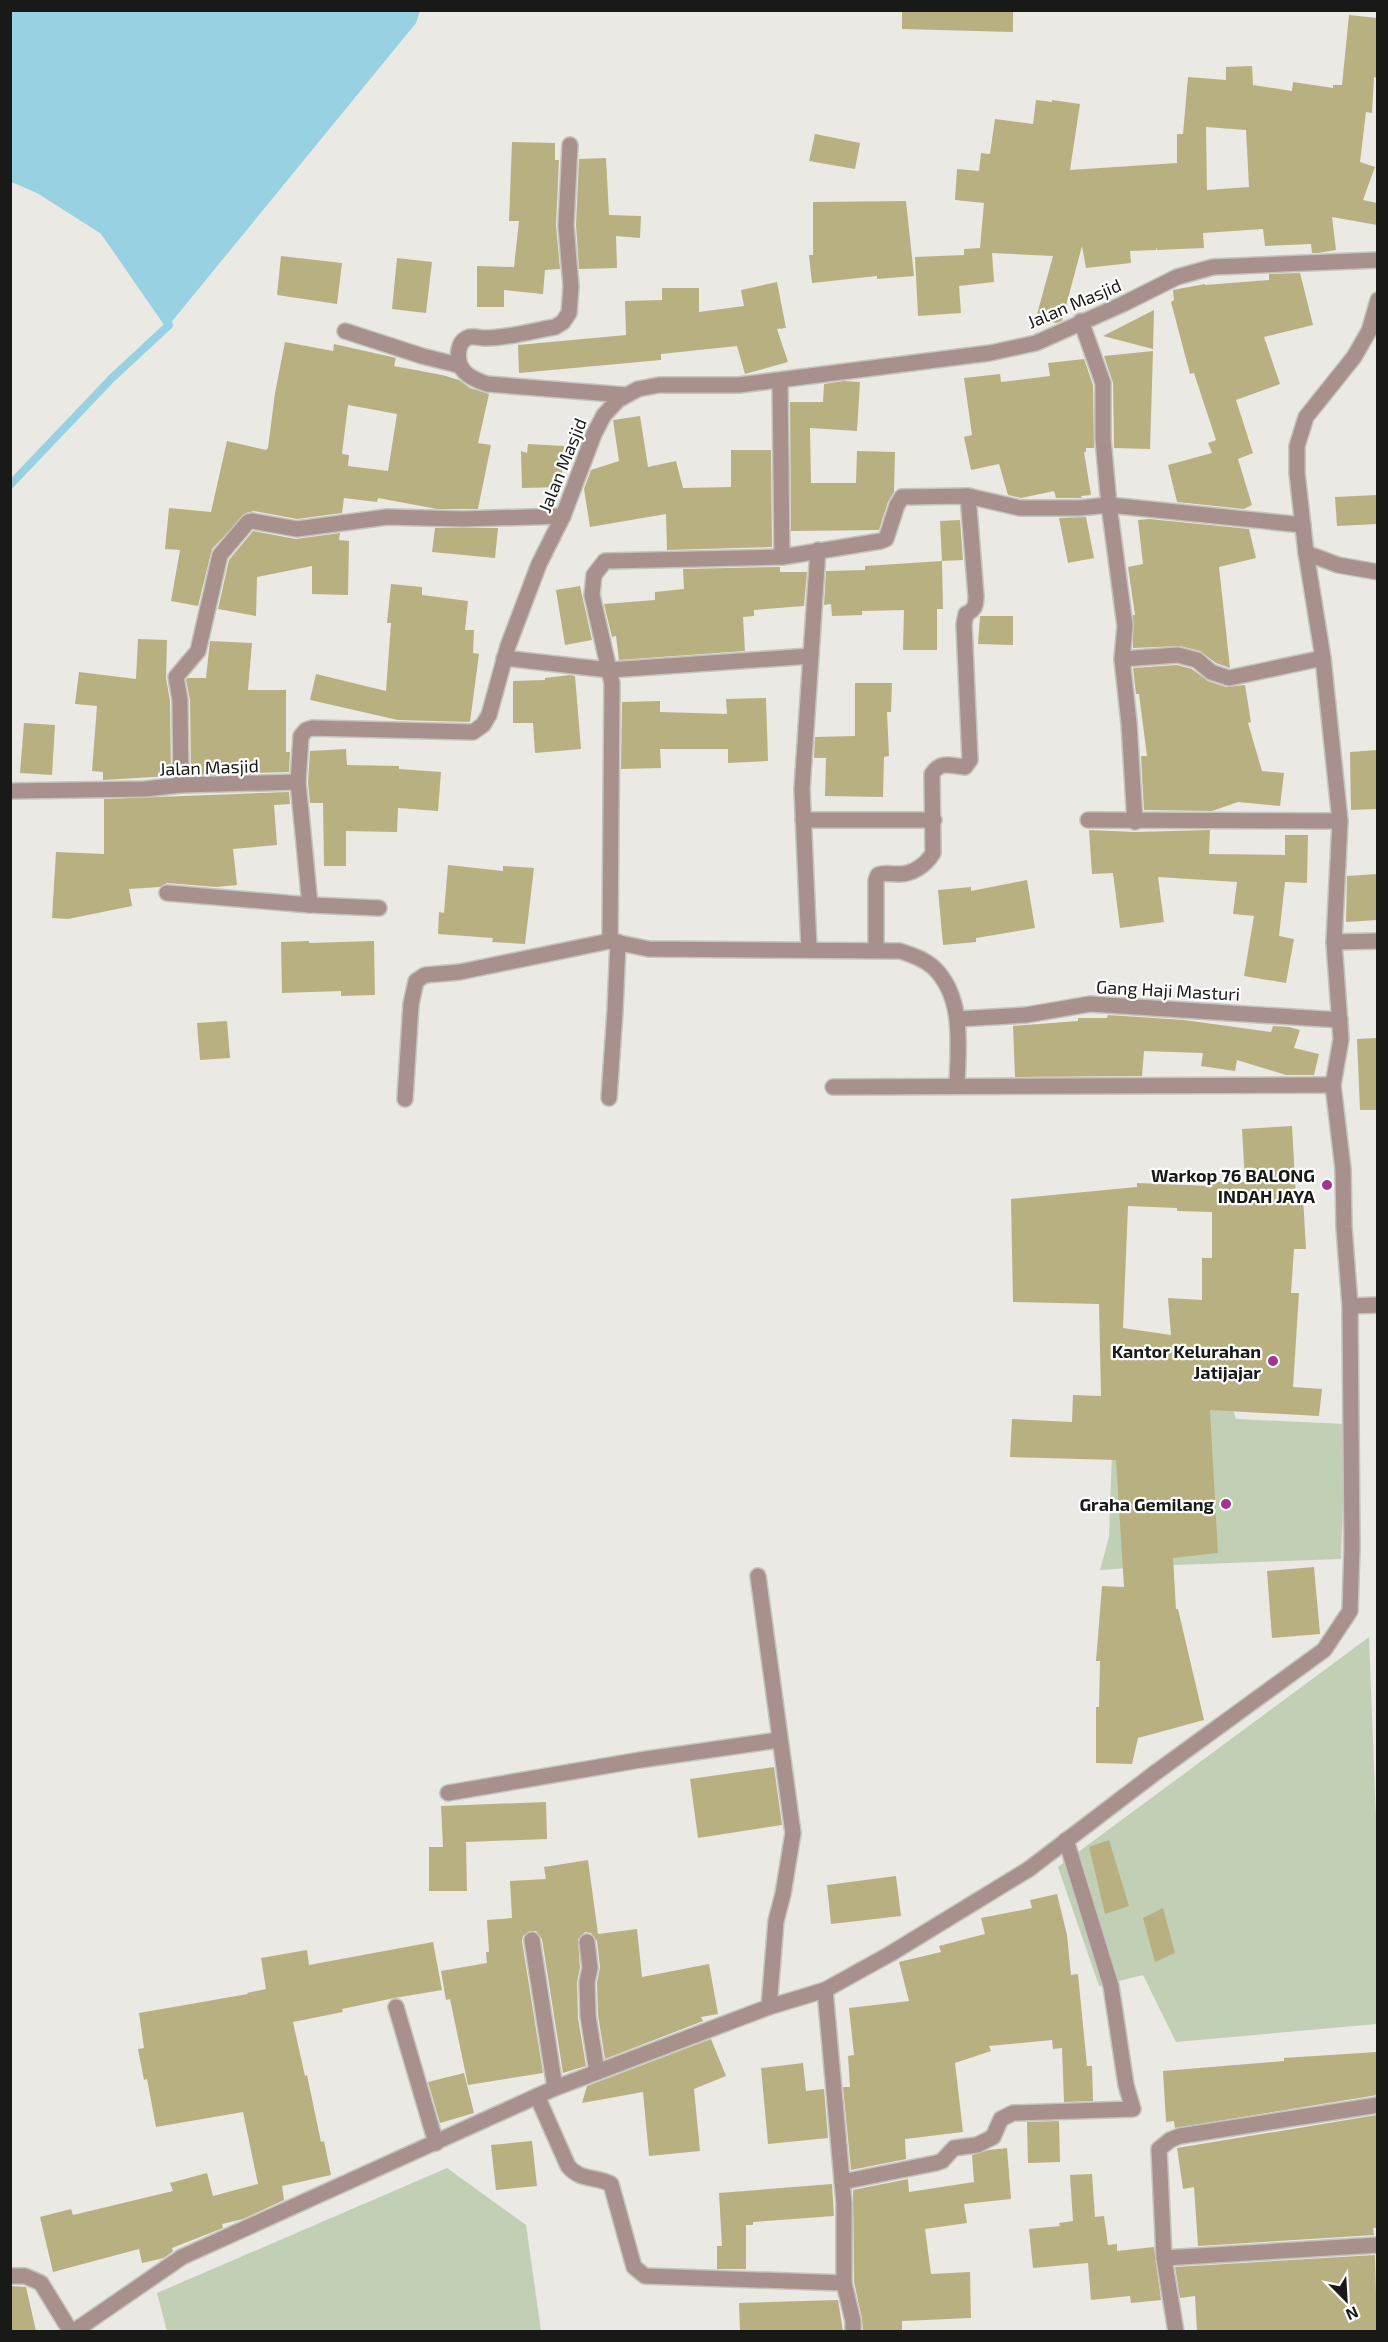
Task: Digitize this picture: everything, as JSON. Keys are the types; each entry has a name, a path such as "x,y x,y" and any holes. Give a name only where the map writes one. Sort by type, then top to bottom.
{"street":[{"path":"570,145 566,225 571,287 569,313 563,322 555,327 487,339 469,336 459,347 458,365 467,375 487,384 626,395"},
{"name":"Jalan Masjid","path":"10,791 145,789 181,785 298,782 301,736 306,730 312,728 473,732 483,725 489,715 504,658 539,564 563,516 594,434 604,415 618,400 638,389 659,385 739,386 990,353 1036,343 1080,321 1124,304 1177,277 1213,267 1377,260"},
{"path":"10,2276 25,2276 41,2283 72,2331 182,2257 537,2096 769,2007 825,1990 890,1954 1019,1875 1324,1650 1350,1611 1352,1547 1350,1306 1344,1227 1343,1169 1333,1085 1341,1039 1334,942 1340,821 1323,658 1306,553 1297,473 1297,446 1306,417 1354,357 1369,331 1377,300"},
{"path":"1080,321 1103,383 1103,439 1108,504 1125,626 1122,659 1129,723 1135,822"},
{"path":"345,331 458,365"},
{"path":"780,380 782,557"},
{"path":"609,1098 615,1011 612,683 592,595 594,575 605,561 782,557 881,541 886,538 902,497 969,496 1020,508 1079,508 1108,504 1303,525"},
{"path":"876,950 876,880 878,875 909,873 928,862 933,853 932,774 942,764 965,767 970,760 964,624 966,614 976,606 976,596 969,496"},
{"path":"181,785 180,700 176,677 198,651 220,555 248,522 297,529 387,518 463,519 563,516"},
{"path":"809,949 801,789 818,550"},
{"path":"1306,553 1338,565 1377,572"},
{"path":"1122,659 1178,655 1197,660 1210,672 1229,678 1323,658"},
{"path":"504,658 609,670 811,656"},
{"path":"298,782 310,905"},
{"path":"803,820 934,819"},
{"path":"1088,820 1135,822 1340,821"},
{"path":"167,893 310,905 379,908"},
{"path":"405,1099 411,1004 416,981 425,975 460,972 614,941 649,949 900,951 923,959 945,982 958,1012 957,1086"},
{"path":"1334,942 1377,941"},
{"name":"Gang Haji Masturi","path":"958,1019 1026,1015 1090,1004 1340,1020"},
{"path":"834,1087 1333,1085"},
{"path":"1350,1306 1377,1305"},
{"path":"758,1576 793,1833 783,1894 776,1920 769,2007"},
{"path":"448,1793 640,1760 779,1740"},
{"path":"842,2182 942,2161 954,2148 977,2145 993,2138 1000,2119 1013,2113 1133,2109 1126,2085 1111,1986 1066,1840"},
{"path":"532,1940 555,2088"},
{"path":"587,1942 590,1968 586,1982 588,2016 597,2072"},
{"path":"825,1990 844,2203 844,2283 853,2321 853,2331"},
{"path":"396,2007 436,2143"},
{"path":"537,2096 568,2166 574,2174 611,2184 634,2267 638,2273 645,2276 844,2283"},
{"path":"1176,2331 1164,2258 1159,2149 1170,2140 1180,2136 1377,2105"},
{"path":"1164,2258 1377,2245"}],"green space":[{"name":"Graha Gemilang","path":"1228,1393 1236,1419 1346,1424 1341,1559 1100,1570 1109,1537 1114,1394"},
{"path":"1369,1637 1377,1845 1377,2024 1176,2042 1143,1975 1099,1986 1058,1867"},
{"path":"447,2168 526,2225 541,2331 167,2331 157,2293"}],"water":[{"path":"10,11 420,11 416,23 169,325 104,231 38,189 11,177"}],"building":[{"path":"902,10 1013,10 1013,32 902,29"},
{"path":"1349,15 1377,18 1377,78 1374,77 1372,113 1366,112 1360,162 1375,167 1363,200 1377,203 1377,225 1332,217 1336,250 1312,253 1311,244 1265,246 1263,229 1203,233 1204,248 1157,250 1156,247 1156,250 1130,251 1131,263 1086,268 1082,246 1062,321 1056,323 1036,318 1053,256 992,253 994,282 959,286 961,313 918,316 915,257 964,255 964,249 980,248 984,203 955,200 957,169 979,171 981,153 990,154 995,119 1033,124 1036,100 1080,104 1070,170 1177,163 1177,134 1183,134 1188,77 1226,80 1226,67 1252,66 1253,85 1292,91 1293,82 1333,88 1333,85 1342,85","holes":["1206,127 1246,130 1249,187 1207,190"]},
{"path":"815,134 860,143 855,169 809,161"},
{"path":"512,142 555,143 555,160 559,160 556,225 560,269 545,270 543,294 504,290 504,307 477,307 477,266 514,267 519,221 509,221"},
{"path":"606,158 609,215 641,216 640,238 616,236 617,268 579,269 576,225 579,159"},
{"path":"906,201 914,276 877,279 877,276 812,283 809,255 813,255 813,202"},
{"path":"281,256 342,263 337,304 277,295"},
{"path":"397,258 432,262 426,313 392,309"},
{"path":"1300,273 1313,325 1264,337 1280,384 1236,400 1253,453 1238,459 1252,505 1244,509 1177,502 1168,465 1212,453 1208,443 1216,440 1194,373 1190,374 1171,302 1174,300 1173,290 1205,284 1269,280 1269,274"},
{"path":"777,282 786,328 777,329 788,362 745,374 737,346 661,354 661,360 519,373 518,345 626,335 625,301 662,300 662,288 699,288 699,312 744,306 741,290"},
{"path":"1154,310 1153,349 1103,336"},
{"path":"285,342 333,351 334,344 396,358 394,366 459,380 470,388 489,394 478,443 491,445 478,509 437,509 378,498 377,502 344,498 342,513 297,519 254,511 246,513 212,549 198,606 171,601 180,550 165,549 169,508 211,512 227,441 266,450 268,448","holes":["348,405 397,414 388,471 348,466 349,455 342,454"]},
{"path":"1153,351 1150,449 1114,448 1113,383 1104,356"},
{"path":"1084,359 1093,385 1094,448 1086,448 1084,452 1091,495 1081,496 1082,498 1056,498 1054,491 1021,498 1008,495 999,464 971,470 964,437 972,435 964,378 1000,374 1001,382 1050,376 1048,363"},
{"path":"844,381 860,382 857,431 810,428 811,483 856,483 857,451 895,452 894,492 888,502 879,530 791,531 790,402 823,402 824,384"},
{"path":"640,416 648,467 676,461 683,488 731,487 731,450 771,450 772,547 667,550 666,514 590,527 584,489 591,470 619,461 613,420"},
{"path":"528,444 564,446 561,487 522,488 521,451 527,453"},
{"path":"1377,495 1377,524 1337,526 1335,497"},
{"path":"1086,517 1094,558 1068,563 1059,518"},
{"path":"1149,519 1249,529 1256,558 1219,567 1230,668 1216,663 1200,651 1180,646 1133,648 1133,615 1135,615 1128,567 1143,564 1138,520"},
{"path":"960,520 963,560 942,561 940,521"},
{"path":"435,528 498,528 495,558 432,552"},
{"path":"253,531 296,539 340,533 339,540 349,541 348,595 312,594 312,566 257,577 256,616 218,609 229,560"},
{"path":"942,561 943,609 937,609 937,650 903,650 904,610 862,611 862,615 832,616 831,604 824,605 826,571 865,570 865,566"},
{"path":"780,567 780,572 807,572 804,606 754,610 754,616 743,617 745,651 619,660 616,636 612,637 604,604 655,600 655,592 684,589 683,569"},
{"path":"391,584 422,587 422,595 468,601 465,630 474,630 473,653 479,654 470,722 398,720 310,700 316,674 386,691 391,623 387,623"},
{"path":"580,586 592,640 565,645 556,590"},
{"path":"980,616 1013,616 1013,645 978,644"},
{"path":"138,639 167,640 166,678 170,701 171,776 103,780 103,772 92,771 97,706 75,704 79,672 136,679"},
{"path":"210,641 252,643 248,690 286,690 286,752 290,752 289,772 191,775 190,700 186,680 206,678"},
{"path":"1177,665 1192,669 1208,681 1226,687 1245,685 1251,722 1248,723 1262,771 1284,773 1280,806 1238,802 1212,811 1144,810 1141,756 1147,756 1139,694 1136,694 1133,668"},
{"path":"575,676 581,749 535,753 533,723 513,723 513,681 545,680 545,678"},
{"path":"855,683 892,683 891,712 887,712 889,756 884,757 883,797 825,796 826,758 814,758 815,737 855,736"},
{"path":"766,698 768,761 728,763 728,749 660,749 661,768 621,769 622,702 660,701 660,712 727,714 726,699"},
{"path":"24,723 55,725 52,775 20,773"},
{"path":"346,749 347,765 399,766 399,769 441,772 438,811 398,808 397,832 346,831 346,866 324,866 323,803 310,803 308,782 310,751"},
{"path":"1377,750 1377,809 1351,810 1350,752"},
{"path":"289,792 290,804 274,805 277,845 233,849 237,885 216,887 167,883 160,887 129,889 132,906 68,919 52,918 56,852 104,854 104,799"},
{"path":"1089,830 1135,832 1210,830 1209,854 1285,855 1285,835 1308,835 1307,883 1285,882 1279,936 1294,939 1286,983 1244,976 1254,916 1233,914 1237,882 1158,877 1164,922 1120,928 1113,873 1092,874"},
{"path":"448,865 503,871 503,866 534,868 525,944 492,942 493,938 438,934 439,912 444,913"},
{"path":"1377,874 1377,920 1346,922 1347,876"},
{"path":"1027,880 1035,928 976,938 976,942 943,945 938,890 971,887 971,891"},
{"path":"309,941 309,943 374,941 375,995 341,996 341,991 282,993 281,942"},
{"path":"1108,1015 1184,1020 1271,1032 1273,1026 1289,1027 1300,1030 1294,1048 1319,1054 1314,1075 1286,1075 1237,1060 1235,1071 1201,1066 1203,1053 1144,1051 1142,1076 1015,1077 1013,1026 1078,1021 1078,1018 1107,1018"},
{"path":"227,1021 230,1058 200,1060 197,1023"},
{"path":"1377,1038 1377,1110 1360,1110 1357,1039"},
{"path":"1292,1126 1296,1197 1303,1197 1306,1249 1294,1249 1291,1293 1299,1293 1293,1387 1322,1389 1319,1416 1210,1410 1218,1553 1173,1558 1176,1609 1178,1609 1204,1720 1138,1738 1132,1764 1096,1763 1096,1707 1099,1707 1100,1661 1096,1661 1102,1586 1124,1587 1116,1460 1010,1457 1012,1419 1072,1422 1073,1395 1101,1396 1099,1304 1013,1302 1011,1199 1137,1187 1137,1183 1212,1186 1212,1182 1245,1182 1242,1129","holes":["1128,1206 1177,1208 1177,1211 1212,1212 1212,1258 1202,1258 1202,1300 1168,1298 1171,1335 1123,1328"]},
{"path":"1314,1567 1320,1634 1272,1638 1267,1571"},
{"path":"774,1767 782,1825 698,1838 690,1779"},
{"path":"546,1802 547,1839 466,1842 467,1891 429,1891 429,1847 443,1847 441,1806"},
{"path":"1109,1840 1129,1906 1105,1914 1089,1847"},
{"path":"588,1860 598,1934 637,1929 642,1977 709,1964 718,2014 701,2017 703,2021 605,2059 598,2015 597,1983 600,1967 597,1941 591,1933 585,1932 578,1939 580,1968 577,1982 578,2018 586,2066 563,2073 542,1939 536,1931 530,1931 523,1936 522,1941 543,2073 468,2085 450,1999 446,2000 441,1971 487,1963 486,1952 489,1952 487,1920 512,1918 510,1881 546,1879 544,1867"},
{"path":"896,1876 901,1916 831,1924 827,1885"},
{"path":"1057,1894 1067,1935 1071,1975 1078,1974 1087,2066 1092,2066 1093,2101 1064,2102 1062,2048 1053,2049 1052,2040 989,2046 991,2051 955,2063 963,2132 905,2139 906,2159 851,2170 843,2087 850,2087 848,2056 854,2055 849,2008 909,2001 899,1962 941,1952 939,1946 985,1934 981,1918 1032,1908 1030,1900"},
{"path":"1163,1908 1175,1953 1155,1962 1143,1918"},
{"path":"433,1942 442,1990 342,2009 343,2012 293,2022 331,2175 282,2186 284,2200 243,2219 222,2224 223,2228 172,2248 173,2251 164,2258 142,2263 139,2249 53,2272 40,2217 71,2209 73,2215 173,2191 170,2183 207,2173 213,2196 258,2184 243,2112 156,2127 147,2079 144,2080 138,2049 144,2048 139,2013 266,1989 261,1958 307,1950 309,1965"},
{"path":"711,2039 726,2076 694,2089 700,2151 649,2156 643,2092 582,2103 587,2086"},
{"path":"1377,2052 1377,2095 1175,2128 1174,2121 1166,2122 1163,2071 1284,2061 1284,2058"},
{"path":"803,2063 806,2091 824,2089 828,2138 768,2144 761,2068"},
{"path":"464,2073 474,2113 440,2123 428,2082"},
{"path":"1377,2115 1377,2228 1373,2228 1374,2235 1198,2246 1194,2187 1183,2189 1177,2148"},
{"path":"1059,2121 1060,2162 1028,2163 1027,2122"},
{"path":"532,2141 537,2186 496,2190 491,2145"},
{"path":"1007,2148 1011,2199 964,2204 967,2223 925,2229 931,2274 970,2272 971,2318 902,2321 902,2331 863,2331 854,2282 853,2190 908,2179 909,2192 974,2182 972,2155"},
{"path":"1092,2174 1095,2217 1104,2216 1108,2245 1117,2244 1117,2251 1154,2247 1161,2300 1131,2303 1130,2296 1091,2300 1088,2263 1033,2268 1029,2229 1060,2226 1059,2223 1073,2221 1070,2175"},
{"path":"832,2184 834,2216 753,2222 753,2225 746,2225 746,2269 717,2269 717,2246 722,2246 719,2193"},
{"path":"1375,2255 1377,2331 1197,2331 1195,2296 1180,2298 1175,2267"},
{"path":"10,2286 26,2287 36,2331 10,2331"},
{"path":"838,2300 843,2331 740,2331 739,2303"}],"waterway":[{"path":"10,177 38,189 104,231 169,325 112,378 10,485"}],"place":[{"name":"Warkop 76 BALONG INDAH JAYA","path":"1327,1185"},
{"name":"Kantor Kelurahan Jatijajar","path":"1273,1361"},
{"name":"Graha Gemilang","path":"1226,1504"}]}
